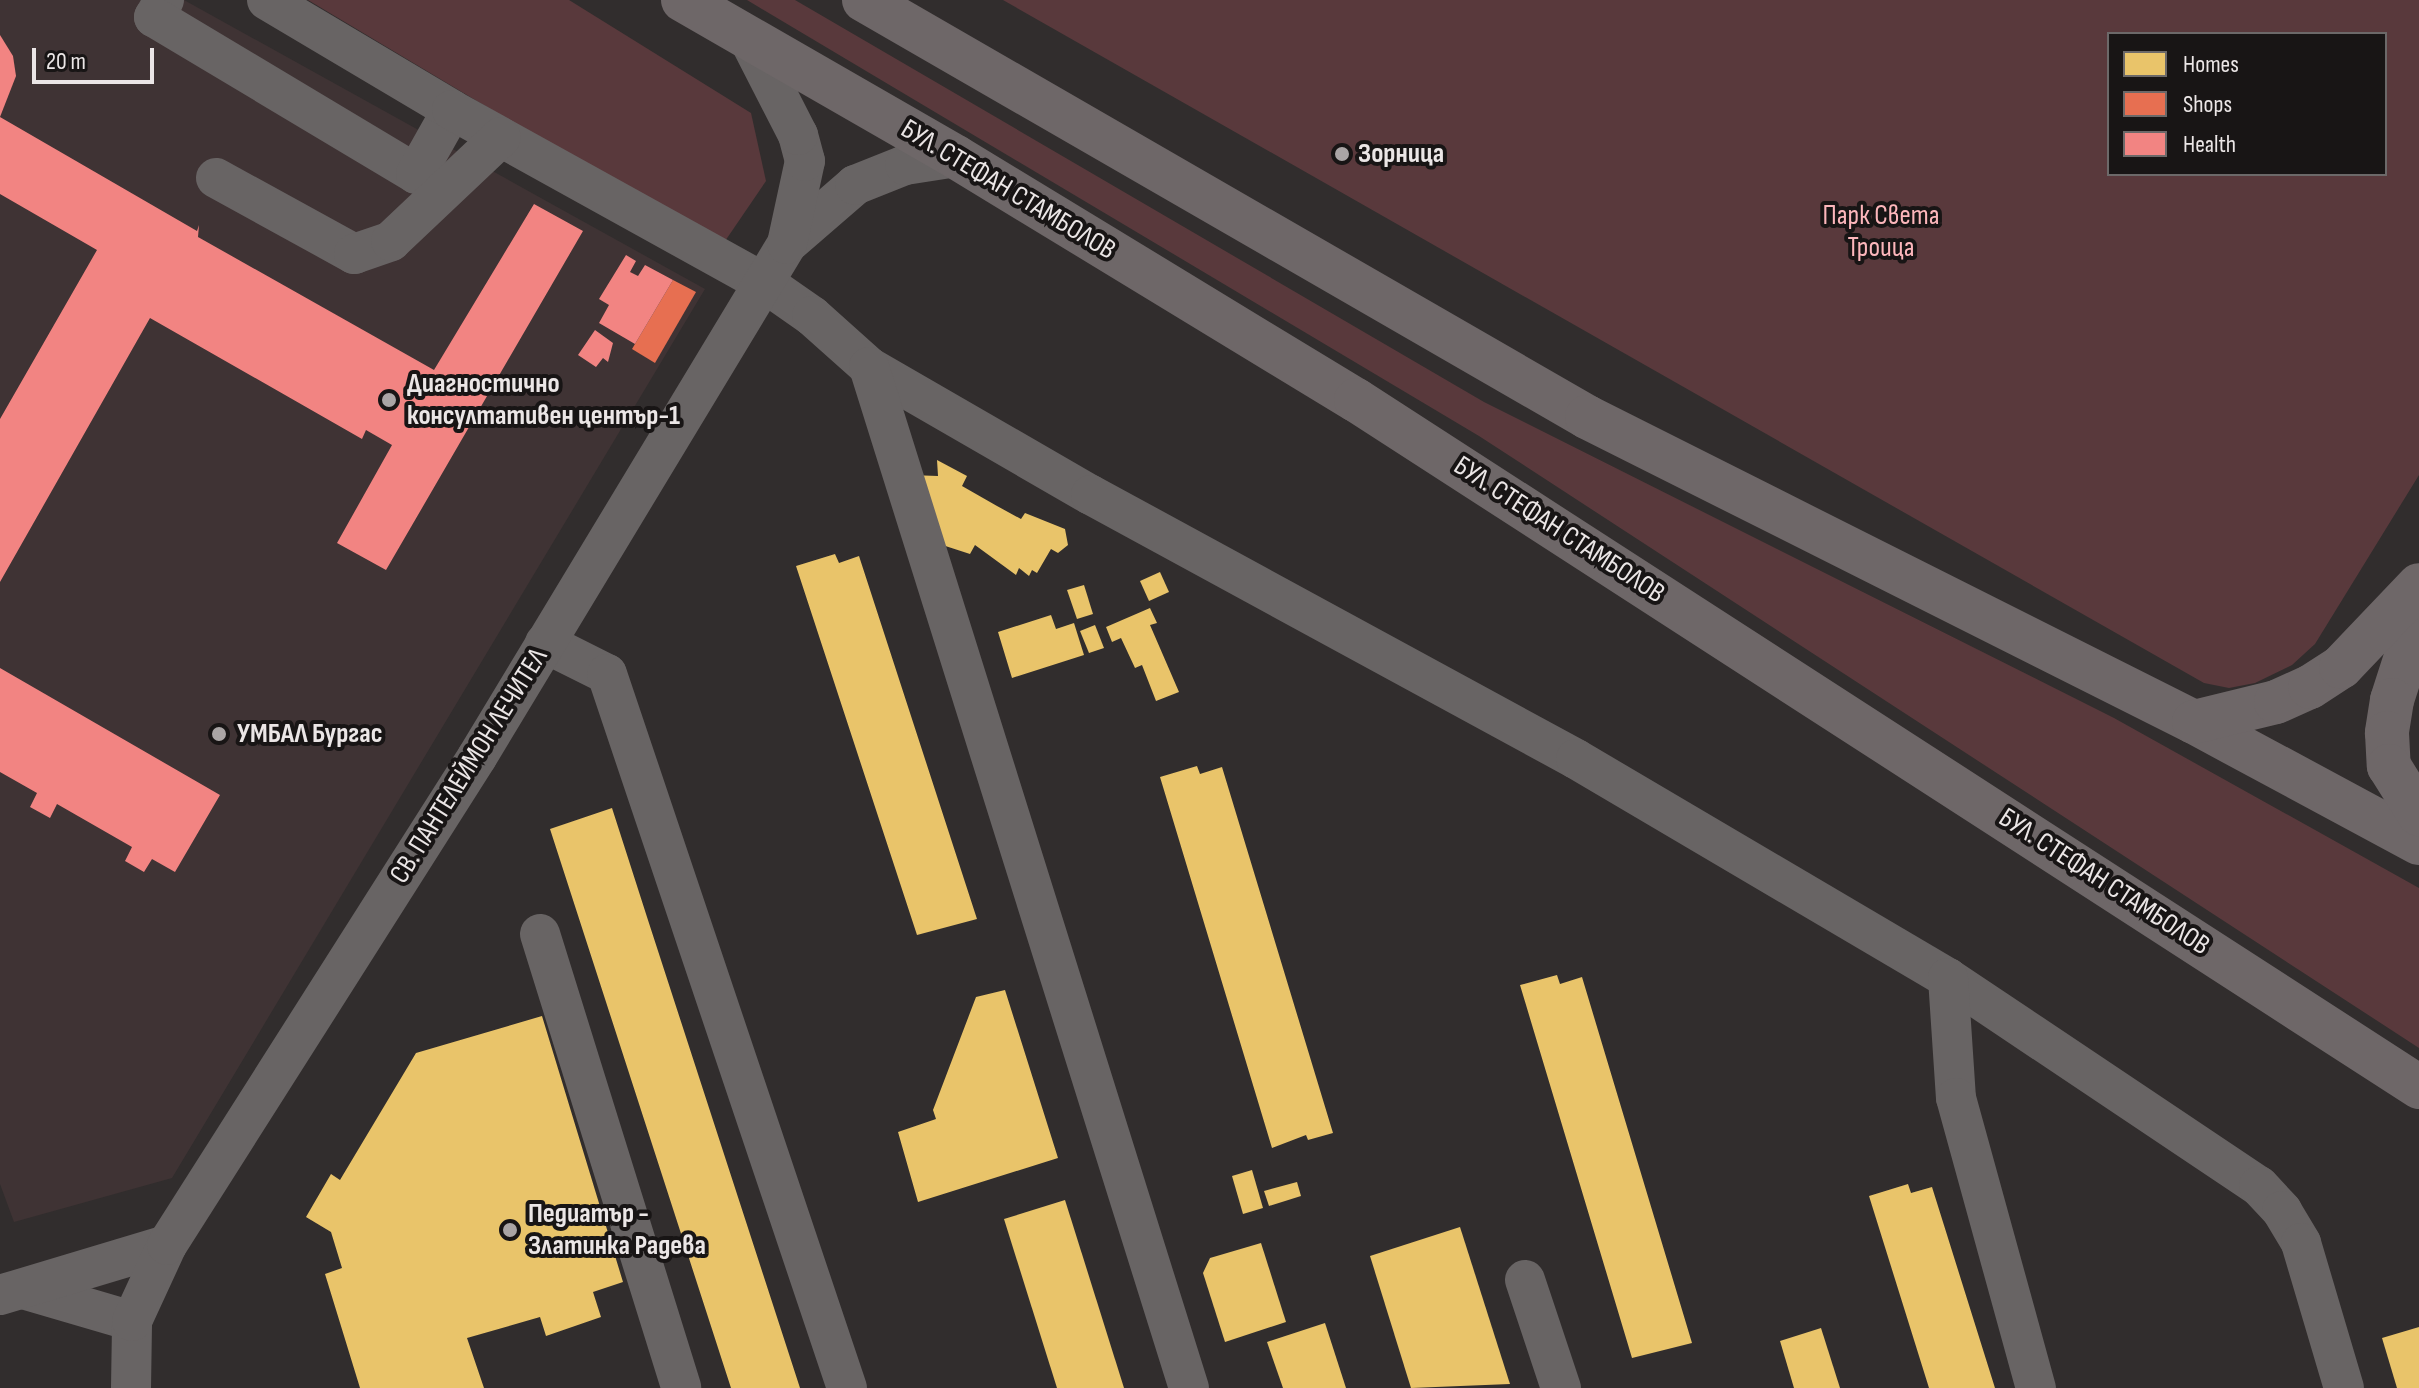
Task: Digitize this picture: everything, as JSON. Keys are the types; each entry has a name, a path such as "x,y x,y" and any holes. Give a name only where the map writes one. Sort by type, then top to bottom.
{"main road":[{"name":"БУЛ. СТЕФАН СТАМБОЛОВ","path":"683,0 956,157 1356,400 2419,1087"},
{"path":"864,0 1587,417 2194,722 2419,843"},
{"path":"2194,722 2276,702 2310,687 2341,667 2419,585"},
{"path":"2419,616 2392,700 2387,733 2389,766 2419,814"}],"street":[{"path":"164,0 154,17 416,174 452,110"},
{"path":"267,0 452,110 766,284 812,316 869,367 1091,495 1576,759 1948,978 2259,1186 2282,1211 2301,1243 2344,1388"},
{"path":"750,41 798,135 805,161 787,244"},
{"path":"216,178 354,254 391,241 501,137"},
{"path":"787,244 855,185 905,165 956,157"},
{"name":"СВ. ПАНТЕЛЕЙМОН ЛЕЧИТЕЛ","path":"132,1321 167,1245 545,643 766,284 787,244"},
{"path":"869,367 1189,1388"},
{"path":"545,643 607,674 847,1388"},
{"path":"540,934 681,1388"},
{"path":"1948,978 1956,1098 2036,1388"},
{"path":"11,1292 167,1245"},
{"path":"1525,1280 1561,1388"},
{"path":"11,1292 132,1321 131,1388"}],"shaded area":[{"name":"УМБАЛ Бургас","path":"0,0 184,0 705,289 172,1178 14,1222 0,1184"}],"green space":[{"path":"308,0 569,0 751,113 766,181 721,247"},
{"path":"747,0 795,0 1484,402 2114,718 2419,888 2419,1048 1479,436"},
{"name":"Парк Света Троица","path":"1003,0 2419,0 2419,475 2315,644 2292,665 2255,683 2229,688 2204,683"}],"building: Homes":[{"path":"937,460 967,476 962,486 1021,519 1025,513 1065,529 1068,545 1058,553 1051,549 1037,573 1032,570 1029,576 1019,568 1016,575 975,545 970,554 930,541 910,475 938,476"},
{"path":"835,554 839,563 859,556 977,919 917,935 796,566"},
{"path":"1160,572 1169,592 1149,601 1140,581"},
{"path":"1084,585 1093,614 1077,619 1067,590"},
{"path":"1150,608 1157,623 1150,625 1179,692 1156,701 1142,665 1135,668 1121,638 1112,642 1106,627"},
{"path":"1051,615 1056,629 1074,623 1084,655 1012,678 998,632"},
{"path":"1095,625 1104,648 1089,653 1080,631"},
{"path":"1197,766 1200,774 1222,767 1333,1133 1308,1140 1306,1135 1272,1148 1160,777"},
{"path":"612,808 800,1388 731,1388 550,829"},
{"path":"1557,975 1560,984 1582,977 1692,1343 1632,1358 1520,985"},
{"path":"1005,990 1058,1158 918,1202 898,1132 936,1119 933,1110 976,997"},
{"path":"542,1016 623,1282 593,1292 601,1317 546,1336 540,1317 467,1338 484,1388 360,1388 325,1274 342,1268 331,1232 306,1217 331,1174 340,1180 416,1053"},
{"path":"1252,1170 1263,1208 1243,1214 1232,1176"},
{"path":"1297,1182 1301,1196 1269,1206 1264,1191"},
{"path":"1908,1184 1911,1193 1932,1187 1995,1388 1929,1388 1869,1196"},
{"path":"1065,1200 1124,1388 1057,1388 1004,1219"},
{"path":"1460,1227 1510,1384 1411,1388 1370,1256"},
{"path":"1261,1243 1286,1322 1225,1342 1203,1273 1210,1258"},
{"path":"1325,1323 1346,1388 1283,1388 1267,1342"},
{"path":"2419,1327 2419,1388 2397,1388 2382,1338"},
{"path":"1821,1328 1840,1388 1794,1388 1780,1341"}],"building: Shops":[{"path":"673,280 696,292 655,363 632,349"}],"building: Health":[{"path":"0,35 13,56 16,76 0,117"},
{"path":"0,117 197,231 199,225 198,237 434,370 534,204 583,231 386,570 337,543 392,445 366,430 362,439 150,318 0,582 0,419 97,250 0,194"},
{"path":"626,255 636,261 630,272 638,276 645,265 673,280 635,344 599,323 609,305 599,299"},
{"path":"595,330 613,343 608,362 603,358 596,367 578,355"},
{"path":"0,668 220,795 175,872 152,859 144,872 125,861 132,847 57,804 50,818 30,807 37,793 0,772"}],"place":[{"name":"Зорница","path":"1342,154"},
{"name":"Диагностично консултативен център-1","path":"389,400"},
{"name":"УМБАЛ Бургас","path":"219,734"},
{"name":"Педиатър - Златинка Радева","path":"510,1230"}]}
